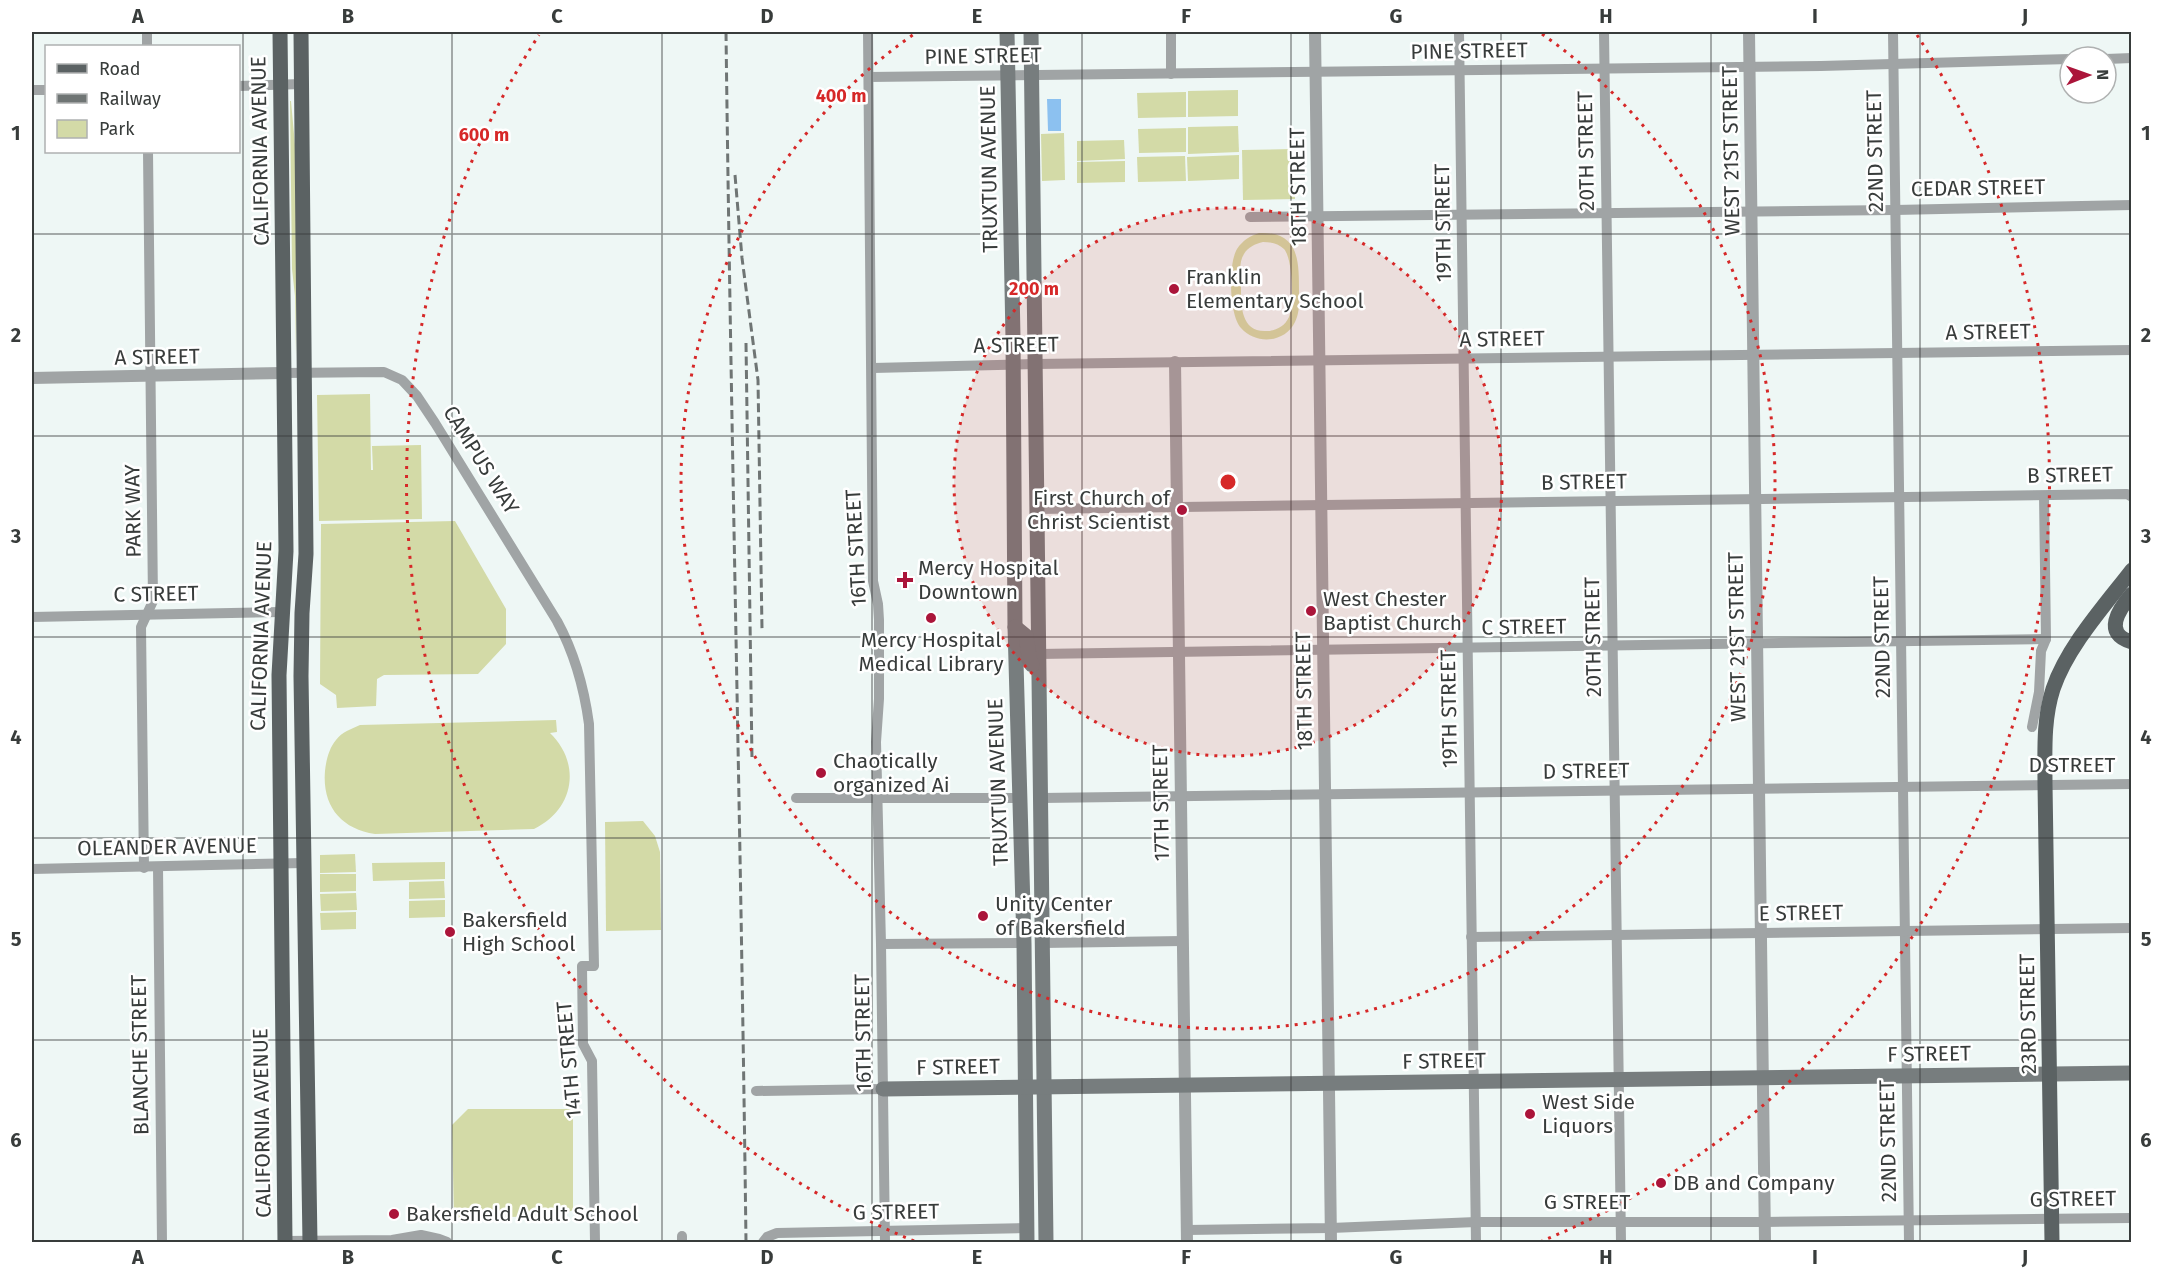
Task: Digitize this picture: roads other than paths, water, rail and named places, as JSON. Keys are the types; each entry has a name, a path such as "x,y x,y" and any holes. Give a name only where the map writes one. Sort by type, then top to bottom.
{"main road":[{"name":"CALIFORNIA AVENUE","path":"280,32 286,551 279,675 285,1242"},
{"name":"CALIFORNIA AVENUE","path":"300,32 306,554 301,676 310,1242"},
{"name":"TRUXTUN AVENUE","path":"1007,32 1013,338 1011,365 1015,627 1024,943 1027,1235"},
{"name":"TRUXTUN AVENUE","path":"1031,32 1046,1242"},
{"name":"23RD STREET","path":"2052,1242 2045,735 2054,688 2060,672 2078,643 2132,570"},
{"path":"2132,594 2117,613 2115,621 2120,637 2132,642"},
{"path":"1015,627 1026,636 1030,662 1038,671"},
{"path":"1020,772 1032,792 1041,798"},
{"path":"1020,798 1026,801 1041,824"},
{"name":"F STREET","path":"883,1089 2132,1073"}],"street":[{"name":"16TH STREET","path":"868,32 873,368 873,581 878,604 879,632 879,699 876,742 885,1237"},
{"path":"1171,32 1171,74"},
{"name":"18TH STREET","path":"1315,32 1331,1242"},
{"name":"19TH STREET","path":"1460,32 1476,1242"},
{"name":"20TH STREET","path":"1604,32 1621,1242"},
{"name":"WEST 21ST STREET","path":"1749,32 1765,1242"},
{"name":"22ND STREET","path":"1893,32 1909,1242"},
{"name":"PINE STREET","path":"869,77 1749,67 2058,59"},
{"path":"240,86 301,84"},
{"name":"PARK WAY","path":"144,868 141,627 153,602 148,153"},
{"name":"CEDAR STREET","path":"1250,217 2132,205"},
{"name":"A STREET","path":"873,368 2132,350"},
{"name":"17TH STREET","path":"1175,362 1187,1236"},
{"name":"CAMPUS WAY","path":"283,373 384,372 402,380 417,396 435,423 557,621 579,670"},
{"name":"A STREET","path":"32,378 283,373"},
{"name":"B STREET","path":"1037,509 2127,494 2132,497"},
{"path":"2032,727 2039,692 2041,651 2046,639 2044,496"},
{"name":"C STREET","path":"32,617 281,612"},
{"name":"C STREET","path":"1038,654 2046,639"},
{"name":"14TH STREET","path":"579,670 589,724 594,966 582,966 583,1044 592,1061 594,1093 595,1242"},
{"name":"D STREET","path":"1041,798 2132,784"},
{"path":"796,798 1020,798"},
{"name":"OLEANDER AVENUE","path":"32,869 304,863"},
{"name":"BLANCHE STREET","path":"158,867 162,1242"},
{"name":"E STREET","path":"1472,937 2132,928"},
{"path":"1042,943 1183,941"},
{"path":"881,944 1024,943"},
{"name":"F STREET","path":"756,1091 883,1089"},
{"name":"G STREET","path":"1187,1236 1476,1222 2132,1218"},
{"name":"G STREET","path":"765,1240 777,1233 885,1237 1027,1235"},
{"path":"285,1242 395,1241 421,1235 447,1242"}],"water":[{"path":"1047,99 1061,99 1061,131 1048,131"}],"railway":[{"path":"726,32 746,1242"},
{"path":"735,175 742,258 758,380 762,629"},
{"path":"746,343 752,759"}],"place":[{"name":"Franklin Elementary School","path":"1174,289"},
{"name":"First Church of Christ Scientist","path":"1182,510"},
{"name":"Mercy Hospital Downtown","path":"905,580"},
{"name":"West Chester Baptist Church","path":"1311,611"},
{"name":"Mercy Hospital Medical Library","path":"931,618"},
{"name":"Chaotically organized Ai","path":"821,773"},
{"name":"Unity Center of Bakersfield","path":"983,916"},
{"name":"Bakersfield High School","path":"450,932"},
{"name":"West Side Liquors","path":"1530,1114"},
{"name":"DB and Company","path":"1661,1183"},
{"name":"Bakersfield Adult School","path":"394,1214"}]}
